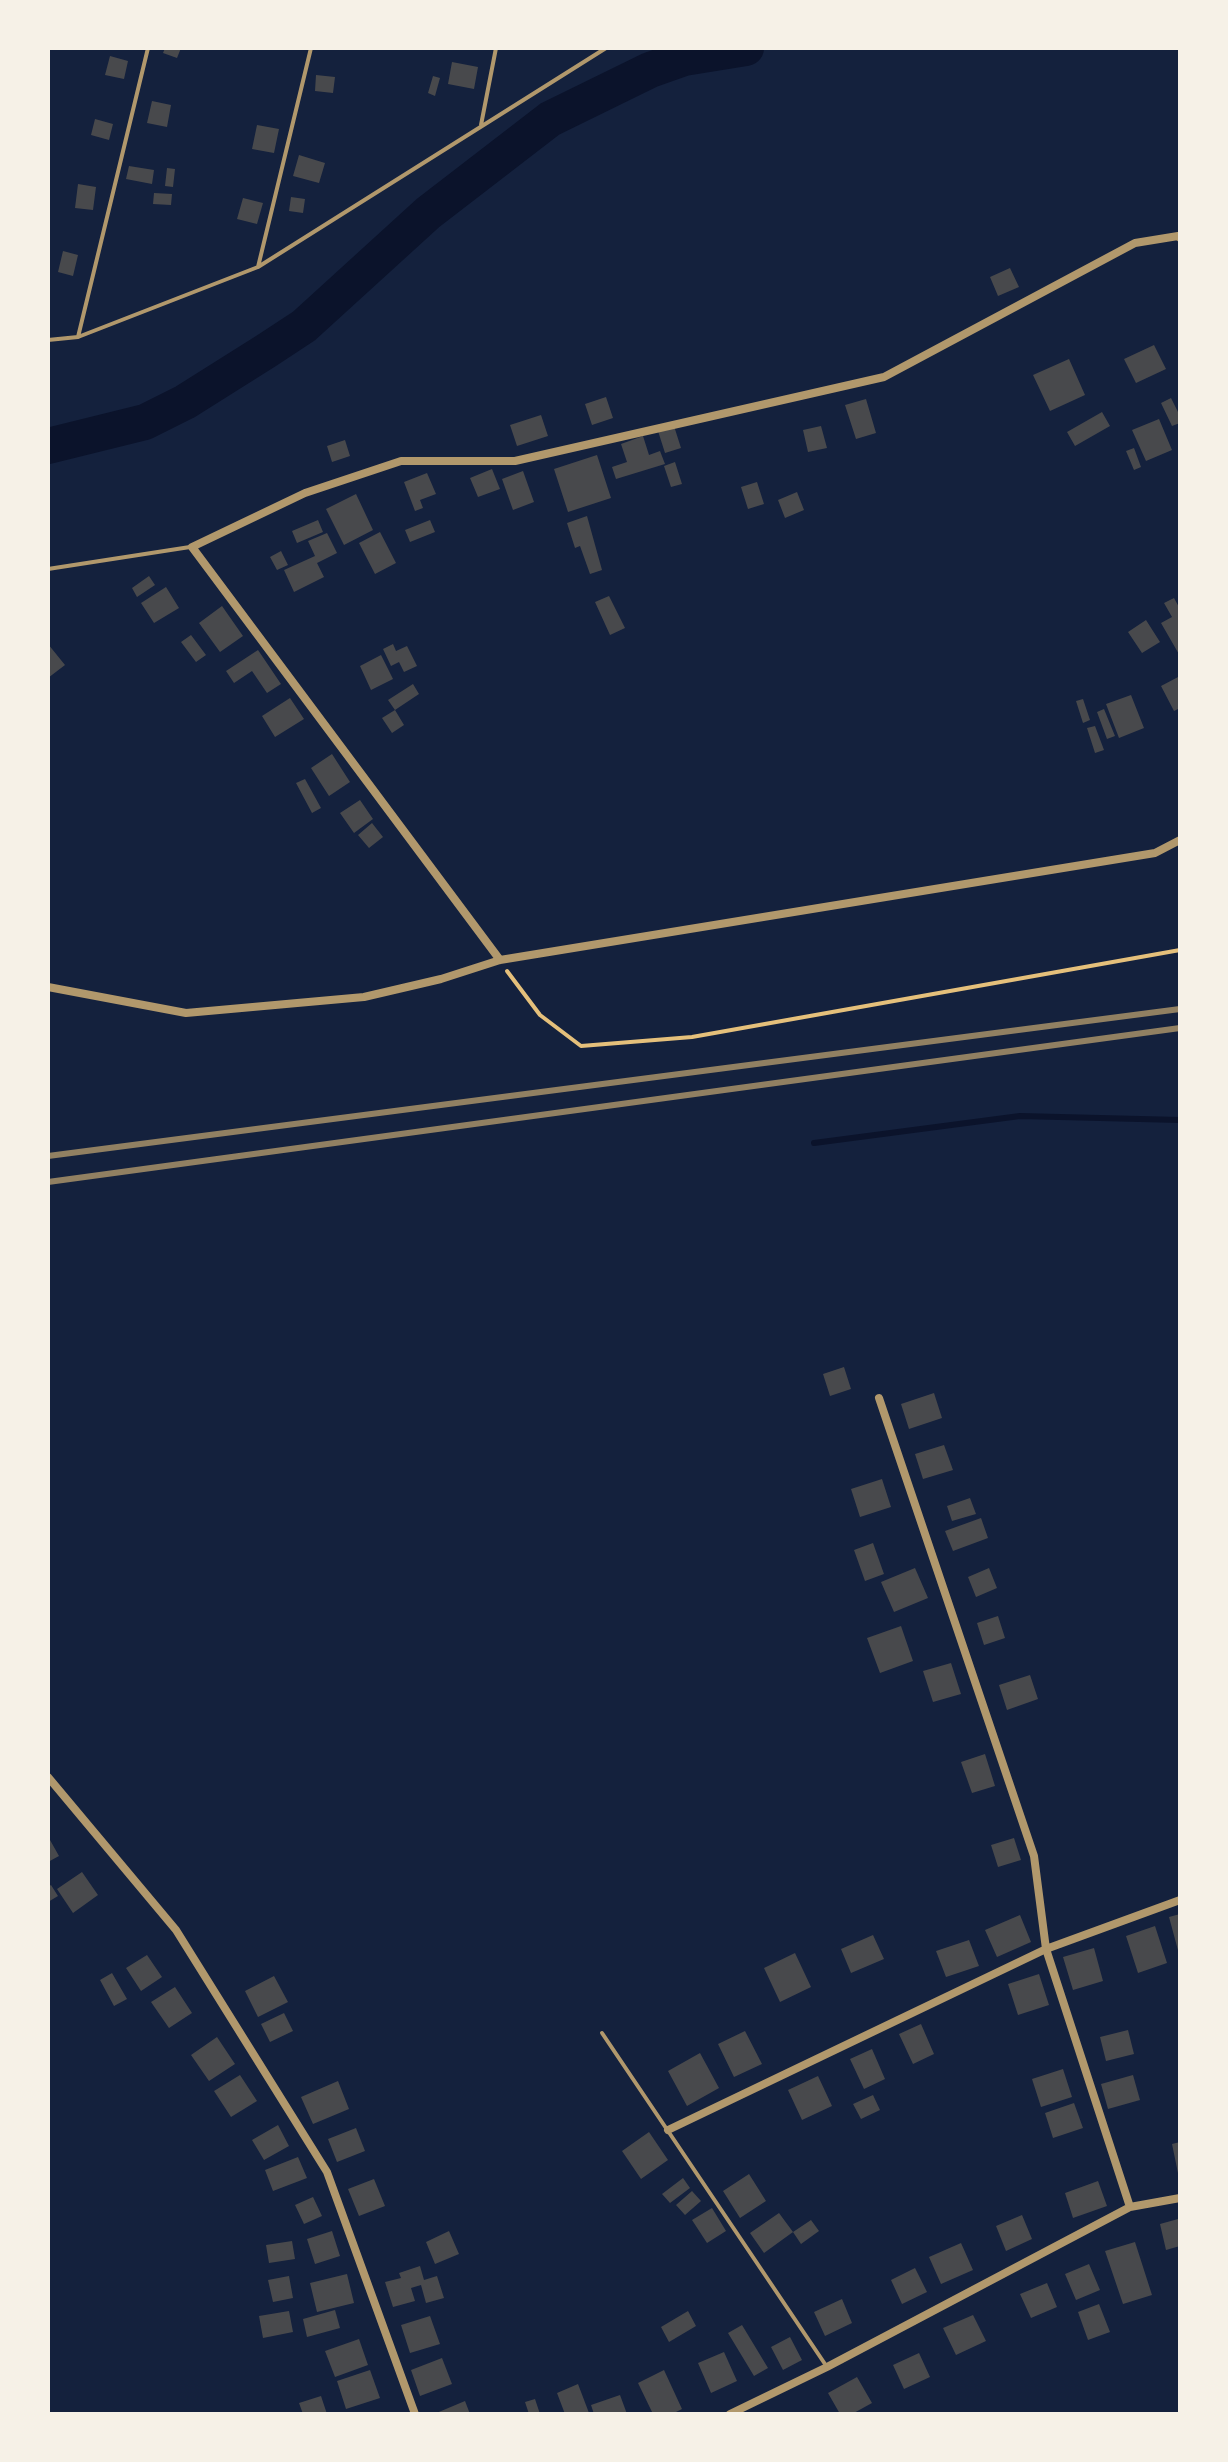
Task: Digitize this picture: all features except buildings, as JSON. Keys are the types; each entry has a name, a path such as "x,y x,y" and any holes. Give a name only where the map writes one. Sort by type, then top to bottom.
{"street":[{"path":"500,960 192,547 305,493 401,461 515,461 884,377 1135,243 1180,238"},
{"path":"48,987 186,1013 364,997 441,979 500,960 1155,853 1180,840"},
{"path":"879,1398 1034,1856 1046,1949 1130,2207"},
{"path":"48,1777 176,1930 327,2172 415,2414"},
{"path":"668,2130 1046,1949 1180,1900"},
{"path":"730,2414 827,2367 1130,2207 1180,2198"}],"lane":[{"path":"78,337 148,48"},
{"path":"258,267 311,48"},
{"path":"481,125 496,48"},
{"path":"48,340 78,337 258,267 606,48"},
{"path":"48,569 192,547"},
{"path":"602,2033 827,2367"}],"path":[{"path":"500,960 540,1015 581,1046 692,1037 1180,950"}],"waterway":[{"path":"48,446 145,422 185,402 266,351 304,326 428,213 550,119 650,70 684,58 746,48"},
{"path":"814,1143 1020,1116 1180,1120"}],"railway":[{"path":"48,1156 1180,1009"},
{"path":"48,1182 1180,1028"}]}
